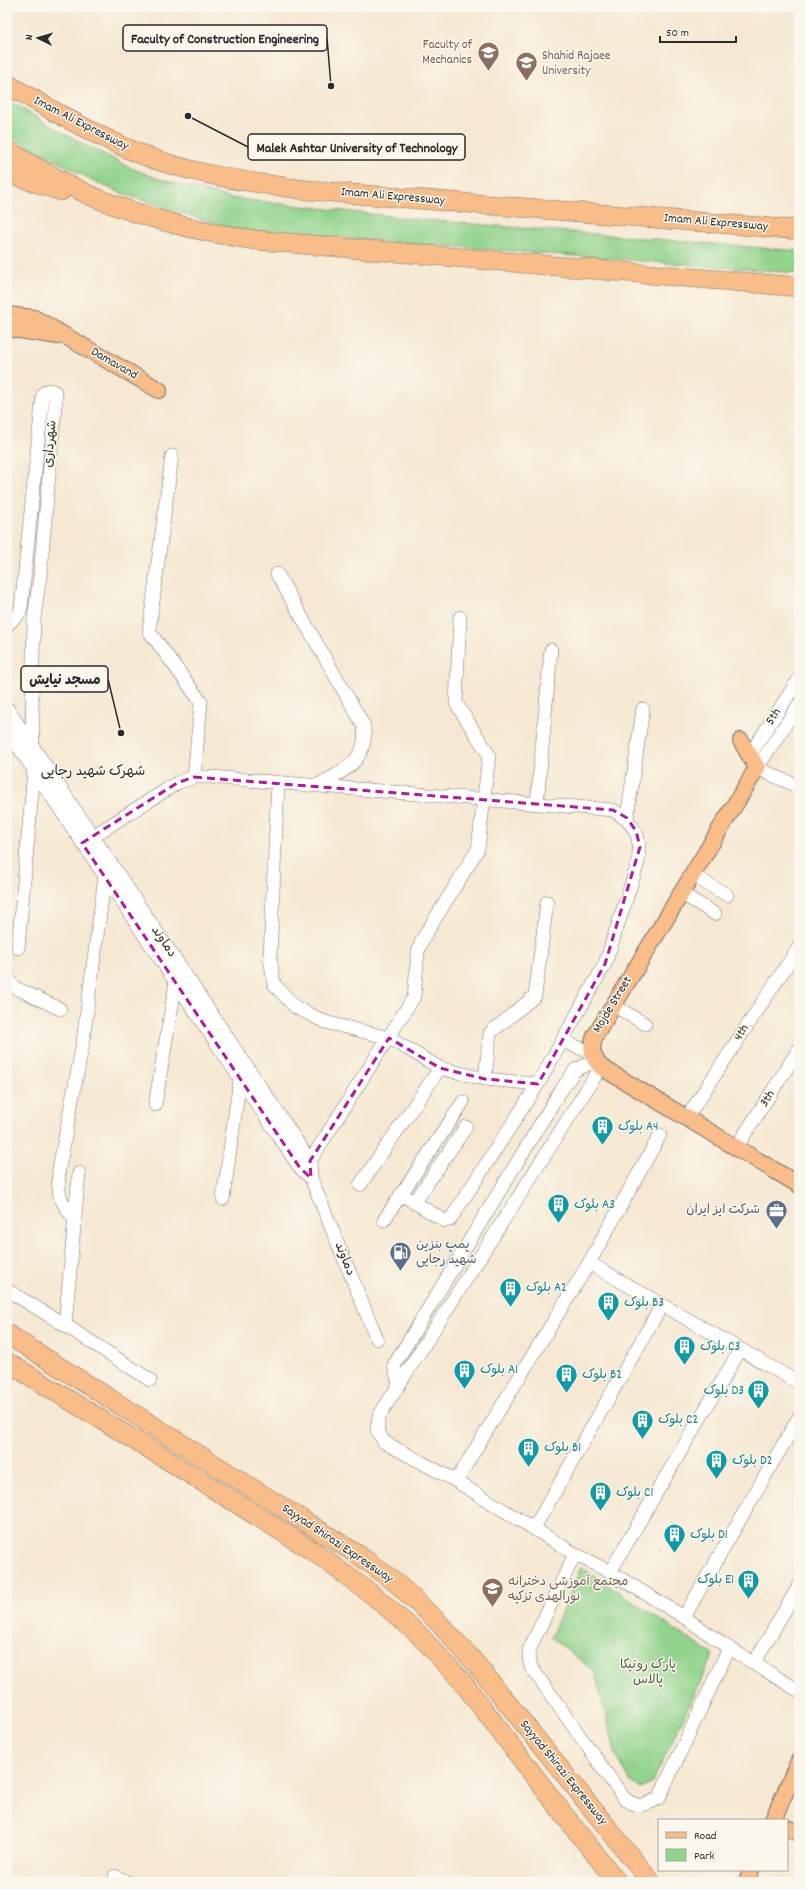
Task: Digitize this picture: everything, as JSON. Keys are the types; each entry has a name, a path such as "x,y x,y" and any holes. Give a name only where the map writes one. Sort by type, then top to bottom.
{"highway":[{"path":"7,71 56,113"},
{"name":"Imam Ali Expressway","path":"7,84 56,113 133,151 172,165 248,182 306,190 799,230"},
{"path":"7,150 54,178 96,198 137,213 208,233 255,240 799,287"},
{"path":"7,173 56,190 96,198"},
{"name":"Sayyad Shirazi Expressway","path":"7,1334 360,1556 394,1581 438,1621 476,1664 651,1882"},
{"name":"Sayyad Shirazi Expressway","path":"7,1362 316,1553 374,1596 418,1634 461,1680 617,1882"},
{"path":"561,1811 603,1882"}],"main road":[{"name":"Damavand","path":"7,315 34,318 159,390"},
{"name":"Damavand","path":"7,328 69,338"},
{"path":"741,741 753,762"},
{"name":"Mojde Street","path":"596,1060 592,1044 594,1036 692,875 753,762"},
{"path":"596,1060 686,1119 799,1185"},
{"path":"773,1819 799,1761"},
{"path":"788,1828 799,1833"},
{"path":"747,1882 751,1871"}],"street":[{"name":"شهرداری","path":"18,615 21,609 25,574 43,394 45,391 50,390 55,392 56,396 40,576 34,618 32,700 33,747"},
{"path":"172,456 149,631 201,702 194,777"},
{"path":"25,574 40,576"},
{"path":"277,574 364,726 364,742 359,757 347,768 318,785"},
{"path":"7,625 18,615 34,618"},
{"path":"310,1161 414,997 418,952 422,940 478,849 489,755 456,703 460,617"},
{"path":"537,803 551,650"},
{"name":"5th","path":"753,762 799,679"},
{"name":"5th","path":"753,762 799,704"},
{"name":"دماوند","path":"7,708 33,747 88,840"},
{"path":"627,818 642,710"},
{"name":"دماوند","path":"7,730 34,770 88,840 181,979 310,1161 312,1178 377,1339"},
{"path":"753,762 799,787"},
{"path":"18,948 34,770"},
{"path":"88,840 177,783 194,777 318,785 614,810 627,818 636,831 640,847 638,862 605,964 538,1084 450,1220 445,1221 401,1194"},
{"path":"278,782 270,957 274,984 295,1007 325,1022 389,1038 440,1068 485,1079 538,1084"},
{"path":"74,1220 62,1205 57,1187 59,1169 82,1048 110,872"},
{"path":"692,875 727,895"},
{"path":"681,893 715,914"},
{"path":"485,1079 490,1032 535,996 547,902"},
{"name":"4th","path":"686,1119 799,947"},
{"path":"7,978 14,987 60,1009"},
{"path":"155,1105 181,979"},
{"name":"دماوند","path":"181,979 240,1079 300,1168 312,1178"},
{"path":"614,1005 645,1024"},
{"path":"562,1041 596,1060"},
{"name":"3th","path":"736,1148 799,1049"},
{"path":"596,1060 379,1416 377,1430 384,1442 456,1481 575,1554 610,1572 684,1617 729,1648 799,1691"},
{"path":"398,1385 394,1365 402,1351 558,1095 575,1070 596,1060"},
{"path":"360,1185 440,1068"},
{"path":"223,1199 240,1079"},
{"path":"384,1220 463,1102"},
{"path":"414,1203 466,1127"},
{"path":"456,1481 589,1262 660,1135"},
{"path":"65,1325 79,1173"},
{"path":"589,1262 799,1383"},
{"path":"7,1290 65,1325 150,1380"},
{"path":"534,1528 662,1305"},
{"path":"610,1572 740,1350"},
{"path":"684,1617 799,1417"},
{"path":"575,1554 529,1650 528,1659 531,1667 624,1798 633,1805 645,1806 658,1798 729,1648"},
{"path":"754,1663 799,1586"}],"highlighted area":[{"path":"194,777 613,810 627,818 636,831 640,847 605,964 538,1084 485,1079 440,1068 389,1038 310,1161 311,1178 300,1168 82,843 177,783"}],"green space":[{"path":"7,100 63,133 131,168 156,178 231,198 414,219 799,251 799,273 234,230 121,193 98,183 7,135"},
{"name":"پارک رونیکا پالاس","path":"581,1567 713,1655 652,1783 641,1789 630,1781 616,1755 595,1672 551,1637"}],"place":[{"name":"Faculty of Mechanics","path":"488,72"},
{"name":"Shahid Rajaee University","path":"526,82"},
{"name":"Faculty of Construction Engineering","path":"331,86"},
{"name":"Malek Ashtar University of Technology","path":"188,116"},
{"name":"مسجد نیایش","path":"121,733"},
{"name":"بلوک A4","path":"603,1146"},
{"name":"بلوک A3","path":"559,1224"},
{"name":"شرکت ایز ایران","path":"776,1230"},
{"name":"پمپ بنزین شهید رجایی","path":"400,1272"},
{"name":"بلوک A2","path":"510,1308"},
{"name":"بلوک B3","path":"609,1322"},
{"name":"بلوک C3","path":"685,1366"},
{"name":"بلوک A1","path":"464,1390"},
{"name":"بلوک B2","path":"567,1394"},
{"name":"بلوک D3","path":"759,1410"},
{"name":"بلوک C2","path":"643,1440"},
{"name":"بلوک B1","path":"528,1468"},
{"name":"بلوک D2","path":"716,1480"},
{"name":"بلوک C1","path":"601,1512"},
{"name":"بلوک D1","path":"675,1554"},
{"name":"بلوک E1","path":"749,1600"},
{"name":"مجتمع آموزشی دخترانه نورالهدی تزکیه","path":"493,1608"}],"district":[{"name":"شهرک شهید رجایی","path":"93,772"}]}
